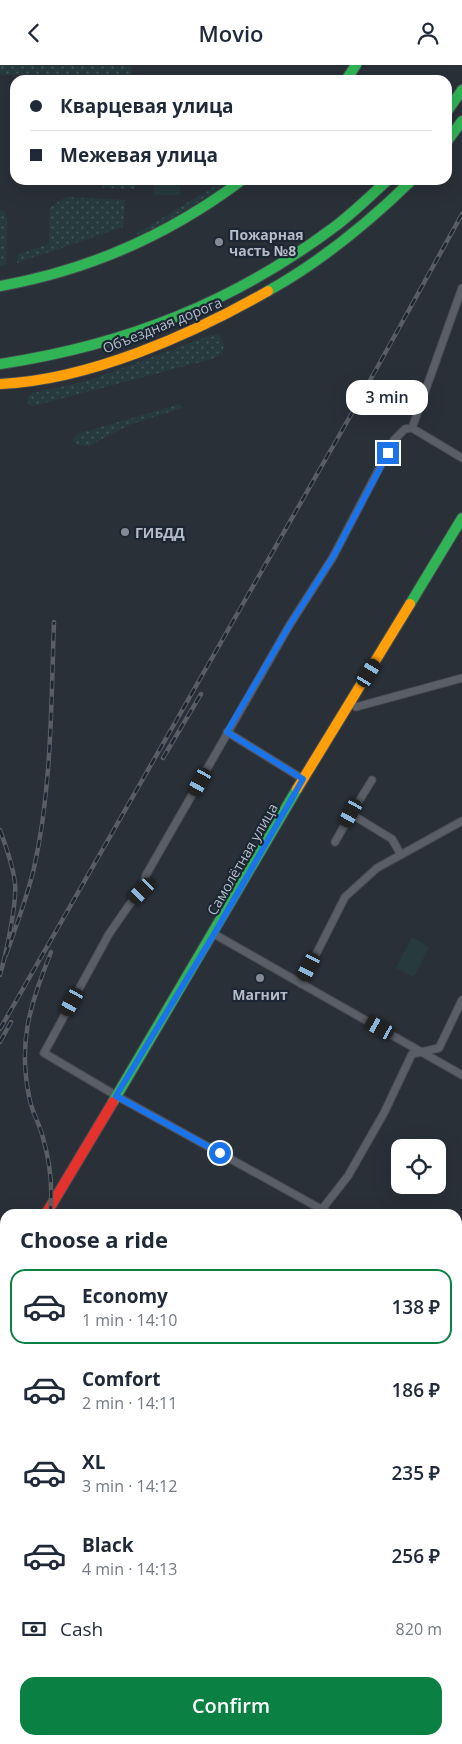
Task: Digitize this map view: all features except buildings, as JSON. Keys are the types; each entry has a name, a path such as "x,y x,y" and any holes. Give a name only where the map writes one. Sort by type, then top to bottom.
{"main road":[{"path":"452,104 462,90"},
{"path":"452,135 462,121"},
{"path":"0,286 91,263 133,247 216,202 236,185"},
{"name":"Объездная дорога","path":"0,364 72,351 112,340 186,314 264,273 308,247 338,225 382,185"},
{"name":"Объездная дорога","path":"0,384 46,379 105,363 183,335 223,316 320,261 342,245 407,185"},
{"name":"Самолётная улица","path":"49,1209 214,934 303,779 462,518"}],"street":[{"path":"412,428 462,287"},
{"path":"315,1209 44,1053 109,935 129,905 142,891 146,875 227,732 289,626 333,557 394,440 405,429 412,428 462,458"},
{"path":"351,703 356,707 462,678"},
{"path":"227,732 303,779"},
{"path":"335,842 372,781"},
{"path":"351,813 392,839 401,855"},
{"path":"301,984 345,897 377,868 462,821"},
{"path":"214,934 462,1075"},
{"path":"322,1209 348,1175 384,1113 412,1054 439,1049 462,1000"}],"green space":[{"path":"0,65 131,66 132,75 10,75 0,75"},
{"path":"103,185 135,185 135,189 103,188"},
{"path":"154,185 180,185 180,195 154,195"},
{"path":"217,185 224,185 183,212 142,234 134,235"},
{"path":"66,197 125,200 123,227 17,263 18,254 49,244 50,207"},
{"path":"0,210 5,212 7,218 6,265 0,266"},
{"path":"211,335 219,335 224,345 222,354 212,359 33,406 28,405 28,396 33,393 87,381"},
{"path":"180,404 182,408 129,425 89,446 78,445 73,440 77,434"},
{"path":"412,937 429,947 414,977 396,968"}],"railway":[{"path":"0,1029 352,413 462,214"},
{"path":"6,955 28,890 40,838 50,746 54,622"},
{"path":"163,758 201,694"},
{"path":"0,830 13,870 15,883 10,929 0,975"},
{"path":"50,1209 49,1166 42,1133 30,1101 26,1080 25,1042 32,1007 51,952"},
{"path":"0,1042 11,1022"}],"traffic: fast":[{"path":"349,75 356,65"},
{"path":"452,104 462,90"},
{"path":"452,135 462,121"},
{"path":"0,286 66,270 127,248 186,218 235,185"},
{"path":"0,364 46,356 135,332 219,298 259,277 298,252 344,220 382,185"},
{"path":"268,291 326,254 379,211 407,185"},
{"path":"410,604 462,518"},
{"path":"113,1102 297,789"}],"traffic: slow":[{"path":"0,384 34,381 69,374 138,353 206,324 268,291"},
{"path":"297,789 410,604"}],"traffic: jam":[{"path":"49,1209 113,1102"}],"place":[{"name":"Пожарная часть №8","path":"219,242"},
{"name":"ГИБДД","path":"125,532"},
{"name":"Магнит","path":"260,978"}],"route":[{"path":"220,1153 116,1096 214,934 303,779 227,732 289,626 333,557 388,453"}]}
